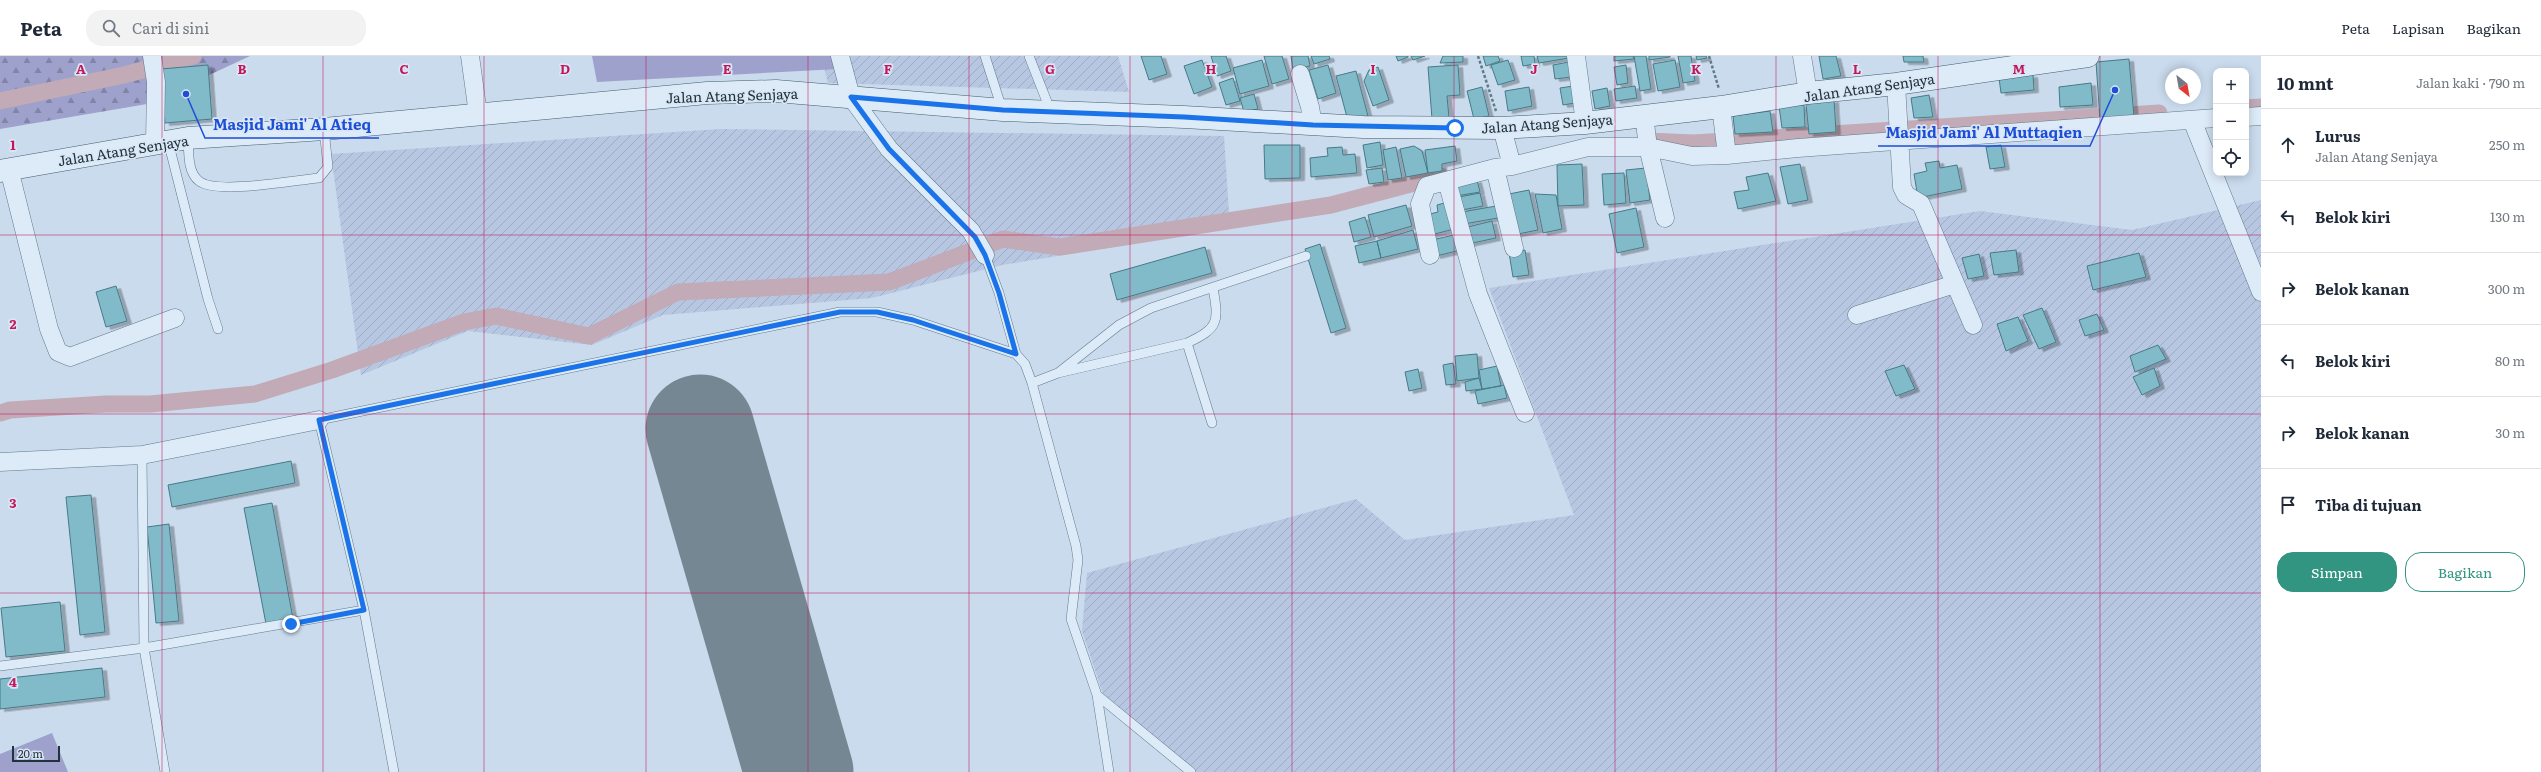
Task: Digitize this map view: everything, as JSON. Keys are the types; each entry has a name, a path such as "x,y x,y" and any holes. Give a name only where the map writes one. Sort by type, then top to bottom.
{"main road":[{"name":"Jalan Atang Senjaya","path":"4,170 170,141 324,129 706,93 776,91 1003,110 1184,117 1504,137 1585,123 1645,119 1808,93 1896,84 2088,56"}],"street":[{"path":"152,56 156,82 170,141"},
{"path":"470,56 478,114"},
{"path":"840,56 851,97 889,149 975,237 985,255"},
{"path":"1576,56 1585,123"},
{"path":"1802,56 1808,93"},
{"path":"1300,74 1310,107 1313,125"},
{"path":"1896,84 1903,192 1920,203 1973,325"},
{"path":"1723,107 1727,152"},
{"path":"2249,117 2261,116"},
{"path":"1430,255 1420,204 1428,186 1506,165 1588,147 1648,145 1692,156 1727,152 1899,142 2213,118"},
{"path":"1645,119 1648,145 1666,218"},
{"path":"2192,120 2261,292"},
{"path":"1504,137 1514,248"},
{"path":"4,170 49,329 58,352 70,357 175,318"},
{"path":"1447,180 1478,294 1525,413"},
{"path":"1857,315 1955,284"},
{"path":"0,462 142,455 319,420"}],"lane":[{"path":"985,56 1003,110"},
{"path":"1029,56 1051,112"},
{"path":"170,141 199,182 221,188 319,178 328,167 324,129"},
{"path":"170,141 208,299 218,329"},
{"path":"985,255 999,293 1016,354 1025,364 1032,383 1076,546 1078,560 1071,619 1098,695 1109,772"},
{"path":"1058,373 1134,316 1151,308 1306,256"},
{"path":"1032,383 1058,373 1187,343 1206,334 1214,327 1218,315 1213,288"},
{"path":"394,772 364,610 319,420 840,312 877,312 913,320 1016,354"},
{"path":"1187,343 1212,424"},
{"path":"142,455 144,648 165,772"},
{"path":"0,666 144,648 364,610"},
{"path":"1098,695 1191,772"}],"path":[{"path":"1478,56 1504,137"},
{"path":"1709,56 1723,107"}],"shaded area":[{"path":"821,56 1118,56 1129,92 828,83"},
{"path":"721,129 1224,136 1230,228 1002,265 872,298 663,315 592,345 468,331 361,375 331,154"},
{"path":"2261,200 2261,772 1194,772 1107,706 1082,631 1087,573 1356,499 1405,540 1574,515 1489,288 1980,211 2132,230"}],"green space":[{"path":"0,56 250,56 147,104 0,129"},
{"path":"592,56 834,56 838,69 597,82"},
{"path":"52,733 68,772 0,772 0,754"}],"building":[{"path":"1141,56 1161,56 1167,74 1149,80"},
{"path":"1211,56 1226,56 1231,71 1217,76"},
{"path":"1264,56 1282,56 1289,79 1272,84"},
{"path":"1291,56 1308,56 1310,66 1293,70"},
{"path":"1311,56 1329,56 1330,59 1314,64"},
{"path":"1396,56 1408,56 1408,57 1398,61"},
{"path":"1411,56 1425,56 1413,60"},
{"path":"1443,56 1463,56 1463,62 1440,63"},
{"path":"1483,56 1498,56 1500,61 1486,66"},
{"path":"1521,56 1534,56 1535,64 1523,66"},
{"path":"1537,56 1569,56 1569,58 1539,63"},
{"path":"1614,56 1633,56 1634,59 1614,61"},
{"path":"1634,56 1646,56 1651,89 1640,91"},
{"path":"1649,56 1670,56 1670,57 1649,60"},
{"path":"1678,56 1691,56 1695,81 1683,83"},
{"path":"1696,56 1706,56 1707,58 1697,60"},
{"path":"1819,56 1836,56 1841,76 1823,79"},
{"path":"1903,56 1923,56 1924,62 1904,62"},
{"path":"2129,59 2134,117 2100,120 2096,62"},
{"path":"1202,60 1212,87 1194,94 1184,66"},
{"path":"1262,60 1269,86 1240,94 1233,68"},
{"path":"1508,60 1515,80 1498,85 1491,65"},
{"path":"1675,60 1680,87 1658,91 1653,64"},
{"path":"1569,62 1571,77 1555,79 1553,65"},
{"path":"208,65 212,119 165,123 161,69"},
{"path":"1328,65 1336,93 1318,99 1309,70"},
{"path":"1458,65 1460,95 1447,96 1449,118 1432,119 1428,67"},
{"path":"1626,65 1628,83 1617,85 1614,67"},
{"path":"1378,67 1389,100 1373,106 1364,81 1369,70"},
{"path":"1356,71 1368,116 1348,121 1336,76"},
{"path":"2033,75 2034,90 2001,93 1999,78"},
{"path":"1233,78 1240,101 1226,105 1219,83"},
{"path":"2091,83 2093,105 2060,107 2059,87"},
{"path":"1573,86 1575,103 1563,105 1560,88"},
{"path":"1635,86 1637,98 1616,101 1614,89"},
{"path":"1482,87 1489,116 1474,119 1467,91"},
{"path":"1529,87 1532,106 1508,111 1505,91"},
{"path":"1607,88 1610,106 1595,109 1592,91"},
{"path":"1254,94 1258,109 1244,112 1240,98"},
{"path":"1929,95 1933,117 1914,118 1911,98"},
{"path":"1834,100 1836,132 1809,134 1806,104"},
{"path":"1804,105 1805,127 1782,128 1779,106"},
{"path":"1770,111 1773,132 1735,134 1733,116"},
{"path":"1380,142 1383,165 1367,168 1363,145"},
{"path":"1264,145 1300,145 1300,178 1265,179"},
{"path":"2001,145 2005,167 1990,169 1986,147"},
{"path":"1414,146 1422,151 1428,173 1406,177 1400,149"},
{"path":"1455,146 1457,161 1442,164 1442,171 1428,173 1425,150"},
{"path":"1342,147 1343,155 1355,154 1357,173 1311,177 1310,158 1328,156 1327,148"},
{"path":"1396,147 1402,178 1388,180 1383,150"},
{"path":"1939,161 1940,168 1957,165 1962,189 1918,198 1914,174 1927,171 1925,163"},
{"path":"1582,164 1584,205 1558,206 1557,165"},
{"path":"1800,164 1808,200 1788,204 1780,167"},
{"path":"1382,168 1384,182 1369,184 1366,170"},
{"path":"1646,168 1650,200 1630,203 1626,170"},
{"path":"1624,173 1626,203 1604,205 1602,174"},
{"path":"1768,173 1776,201 1738,209 1734,192 1749,190 1746,177"},
{"path":"1477,180 1480,192 1456,196 1454,184"},
{"path":"1529,190 1538,230 1513,235 1504,195"},
{"path":"1480,193 1483,206 1462,210 1459,197"},
{"path":"1535,194 1556,195 1562,229 1543,233"},
{"path":"1448,202 1454,229 1431,235 1426,215 1438,212 1437,205"},
{"path":"1406,205 1412,226 1374,237 1368,215"},
{"path":"1496,206 1498,218 1464,224 1462,212"},
{"path":"1636,208 1644,247 1617,253 1609,214"},
{"path":"1365,217 1371,237 1354,242 1349,222"},
{"path":"1492,221 1496,238 1468,244 1464,228"},
{"path":"1413,230 1418,249 1381,258 1377,241"},
{"path":"1458,234 1461,250 1436,256 1432,240"},
{"path":"1377,241 1381,258 1359,263 1355,246"},
{"path":"1320,244 1346,328 1331,333 1305,249"},
{"path":"1205,247 1212,273 1117,300 1110,274"},
{"path":"1525,250 1529,275 1513,277 1509,253"},
{"path":"2016,250 2019,272 1994,275 1990,253"},
{"path":"2139,253 2146,277 2093,290 2087,266"},
{"path":"1979,254 1984,276 1968,279 1962,258"},
{"path":"116,286 127,321 106,327 96,292"},
{"path":"2042,308 2056,342 2039,349 2023,315"},
{"path":"2097,314 2104,330 2085,336 2079,320"},
{"path":"2018,317 2028,341 2006,351 1997,324"},
{"path":"2158,345 2166,359 2135,372 2130,356"},
{"path":"1477,354 1479,378 1457,381 1455,356"},
{"path":"1453,363 1456,384 1446,385 1443,365"},
{"path":"1904,365 1915,389 1896,396 1885,371"},
{"path":"1497,366 1501,386 1482,389 1479,370"},
{"path":"2154,368 2160,386 2142,395 2133,377"},
{"path":"1418,369 1422,388 1409,391 1405,372"},
{"path":"1479,378 1482,389 1466,391 1465,382"},
{"path":"1504,385 1507,398 1478,404 1475,391"},
{"path":"291,461 295,483 172,507 168,485"},
{"path":"91,495 105,632 80,635 66,497"},
{"path":"272,503 293,619 266,624 244,508"},
{"path":"169,524 179,621 156,623 147,527"},
{"path":"60,602 65,651 6,657 1,608"},
{"path":"102,668 105,697 0,709 0,679"}],"waterway":[{"path":"0,101 124,75 193,56"},
{"path":"2249,108 2261,107"},
{"path":"1647,141 1694,143 2159,113"},
{"path":"0,413 10,410 106,404 150,404 255,394 332,370 464,322 496,316 589,336 678,292 889,282 1003,239 1060,247 1331,205 1441,176"}],"runway":[{"path":"700,429 799,772"}],"place":[{"name":"Masjid Jami' Al Muttaqien","path":"2115,90"},
{"name":"Masjid Jami' Al Atieq","path":"186,94"}],"route":[{"path":"291,624 364,610 319,420 578,365 840,312 877,312 913,320 1016,354 999,293 985,255 975,237 956,215 889,149 851,97 1003,110 1163,116 1363,127 1455,128"}]}
